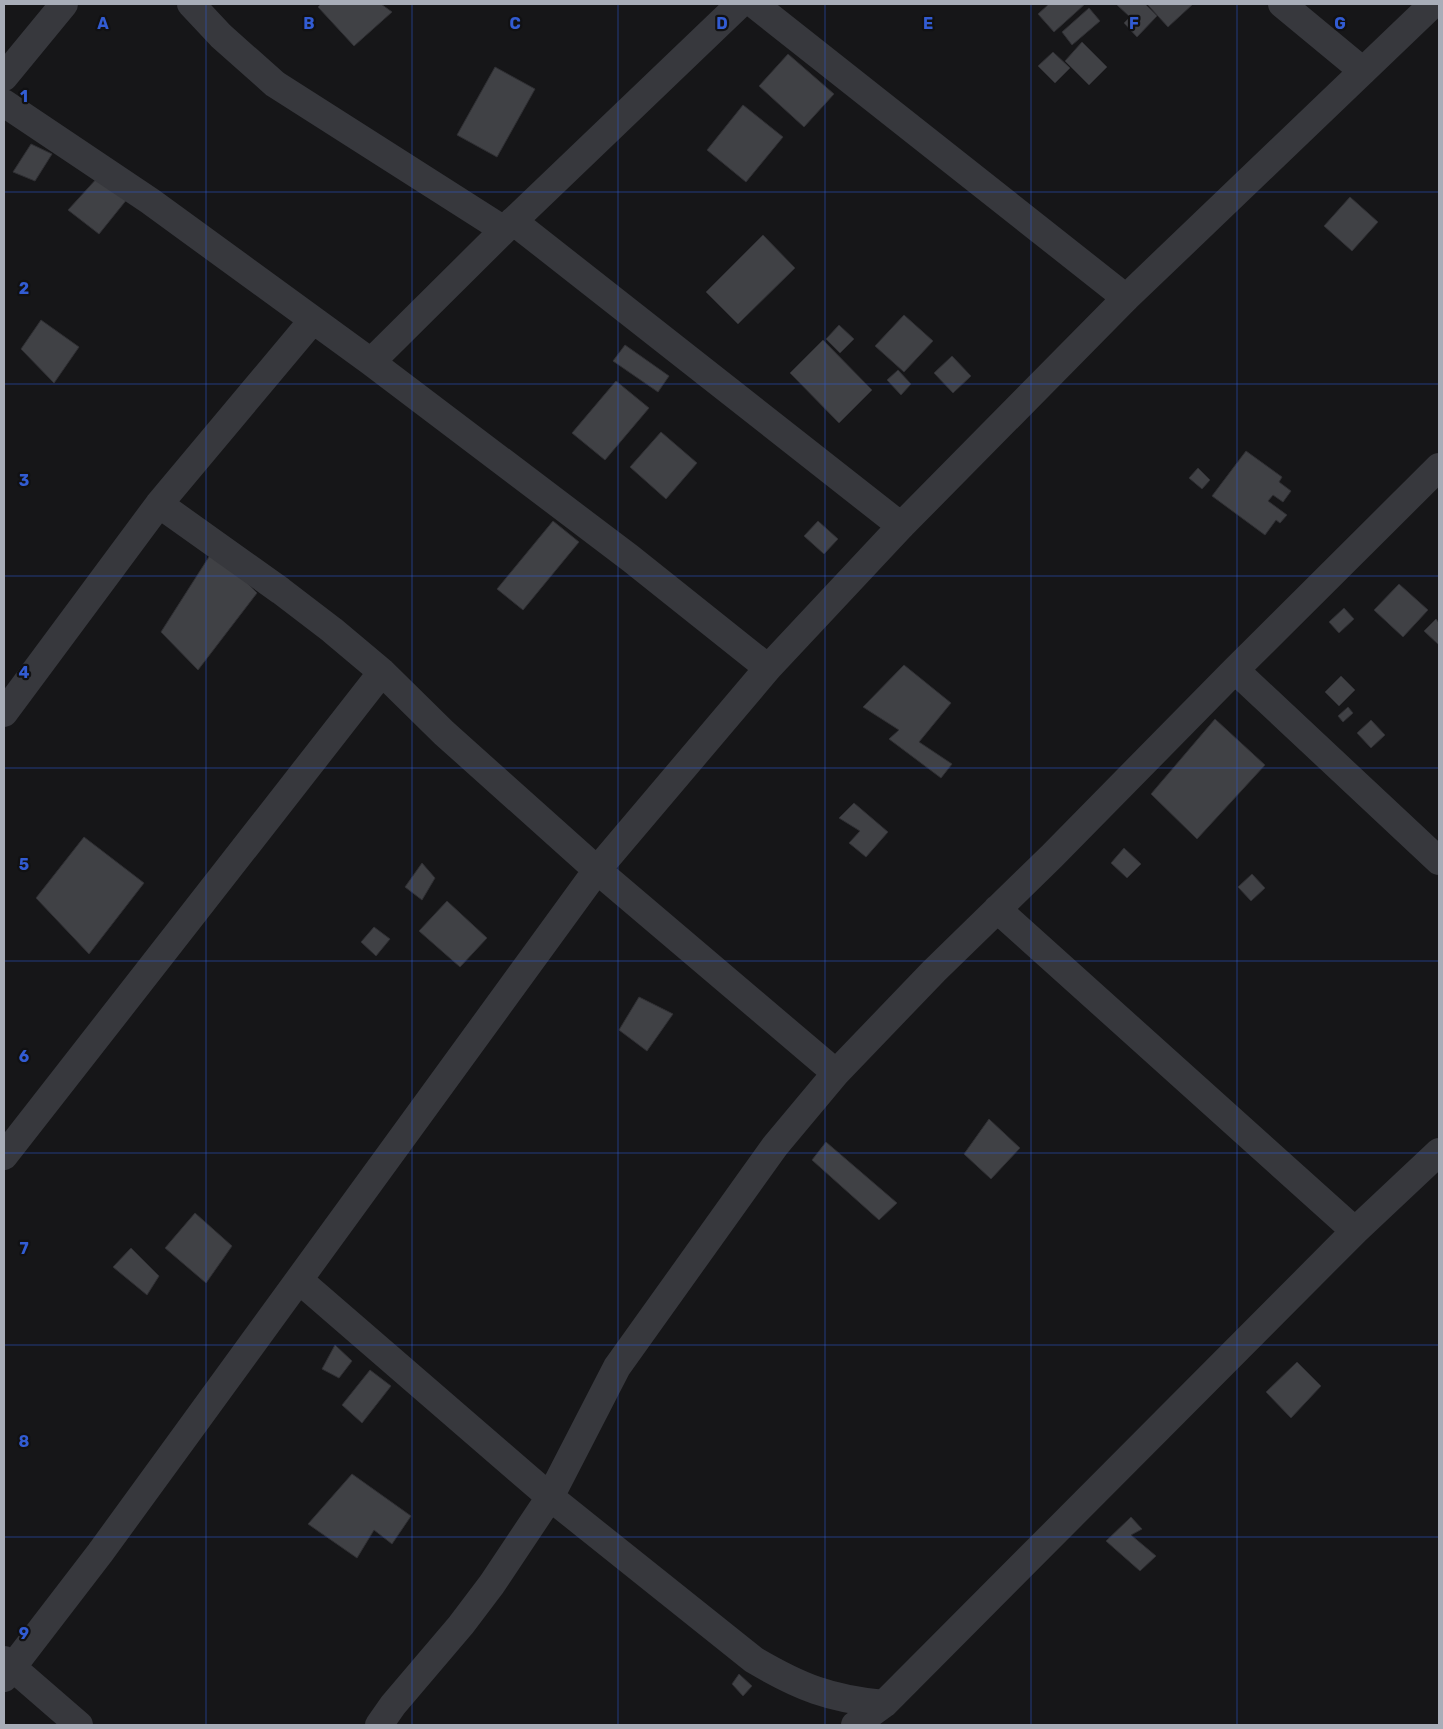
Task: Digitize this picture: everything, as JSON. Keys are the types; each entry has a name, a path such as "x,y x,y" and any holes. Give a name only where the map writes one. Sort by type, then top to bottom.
{"street":[{"path":"4,77 64,4"},
{"path":"191,4 221,36 275,84 508,226 901,526"},
{"path":"371,362 508,226 740,4"},
{"path":"754,4 1126,298"},
{"path":"1282,4 1364,71"},
{"path":"79,1725 6,1668 100,1553 596,870 768,668 901,526 1126,298 1433,4"},
{"path":"4,103 150,201 371,362 630,558 768,668"},
{"path":"4,713 160,504 314,320"},
{"path":"379,1725 393,1705 439,1652 492,1584 550,1497 617,1367 775,1146 836,1073 934,971 1439,467"},
{"path":"160,504 281,591 382,672 444,732 596,870 836,1073"},
{"path":"1235,670 1439,861"},
{"path":"4,1156 382,672"},
{"path":"997,910 1355,1231"},
{"path":"855,1725 884,1704 1355,1231 1439,1152"},
{"path":"299,1280 550,1497 754,1660 812,1690 843,1699 884,1704"}],"building":[{"path":"321,4 381,4 392,12 354,46 318,7"},
{"path":"1049,4 1085,4 1054,32 1038,14"},
{"path":"1116,4 1145,4 1157,16 1137,37 1124,23 1130,17"},
{"path":"1147,4 1193,4 1168,27"},
{"path":"1089,8 1100,21 1072,45 1062,32"},
{"path":"1082,42 1107,67 1089,85 1065,61"},
{"path":"1053,52 1070,68 1055,83 1038,66"},
{"path":"788,54 834,94 804,127 759,86"},
{"path":"495,67 535,89 497,157 457,135"},
{"path":"743,105 783,137 746,182 707,150"},
{"path":"31,144 52,154 35,181 13,172"},
{"path":"99,176 128,198 99,234 68,210"},
{"path":"1350,197 1378,222 1352,251 1324,226"},
{"path":"763,235 795,268 738,324 706,292"},
{"path":"904,315 933,341 904,372 875,346"},
{"path":"41,320 79,347 54,383 21,349"},
{"path":"839,325 854,339 840,353 826,339"},
{"path":"823,340 872,390 839,423 790,373"},
{"path":"625,345 669,376 658,392 613,361"},
{"path":"952,356 971,376 953,393 934,373"},
{"path":"898,370 911,384 901,395 887,380"},
{"path":"616,381 649,408 605,460 572,433"},
{"path":"661,432 697,463 666,499 630,467"},
{"path":"1246,451 1282,477 1279,482 1291,491 1283,502 1273,495 1268,501 1287,515 1280,523 1276,520 1265,535 1212,496"},
{"path":"1198,468 1210,480 1202,489 1189,478"},
{"path":"553,521 579,542 523,610 497,589"},
{"path":"818,521 838,539 824,554 804,536"},
{"path":"214,549 257,593 198,670 161,632"},
{"path":"1399,584 1428,610 1403,637 1374,610"},
{"path":"1344,608 1354,619 1339,633 1329,622"},
{"path":"1436,619 1439,623 1439,645 1424,631"},
{"path":"904,665 951,703 919,742 952,764 941,778 889,739 899,730 863,707"},
{"path":"1341,676 1355,690 1339,706 1325,692"},
{"path":"1348,707 1353,713 1343,722 1338,716"},
{"path":"1215,719 1265,765 1197,839 1151,794"},
{"path":"1371,720 1385,735 1371,748 1357,733"},
{"path":"854,803 888,832 866,857 849,843 860,831 839,818"},
{"path":"84,837 144,883 89,954 36,898"},
{"path":"1124,848 1141,864 1127,878 1111,863"},
{"path":"422,863 435,878 422,900 405,887"},
{"path":"1252,874 1265,888 1251,901 1238,887"},
{"path":"447,901 487,938 460,967 419,931"},
{"path":"374,927 390,939 376,956 361,942"},
{"path":"639,997 673,1014 647,1051 619,1030"},
{"path":"989,1119 1020,1148 991,1179 964,1154"},
{"path":"826,1142 897,1203 879,1220 812,1160"},
{"path":"195,1213 232,1246 206,1283 165,1248"},
{"path":"131,1248 159,1276 147,1295 113,1267"},
{"path":"335,1345 352,1361 339,1378 322,1369"},
{"path":"1297,1362 1321,1386 1291,1418 1266,1392"},
{"path":"370,1370 391,1386 362,1423 342,1405"},
{"path":"352,1474 411,1516 392,1544 374,1530 357,1558 308,1524"},
{"path":"1131,1517 1142,1529 1131,1535 1156,1556 1140,1571 1106,1541"},
{"path":"739,1674 752,1686 743,1696 732,1684"}]}
